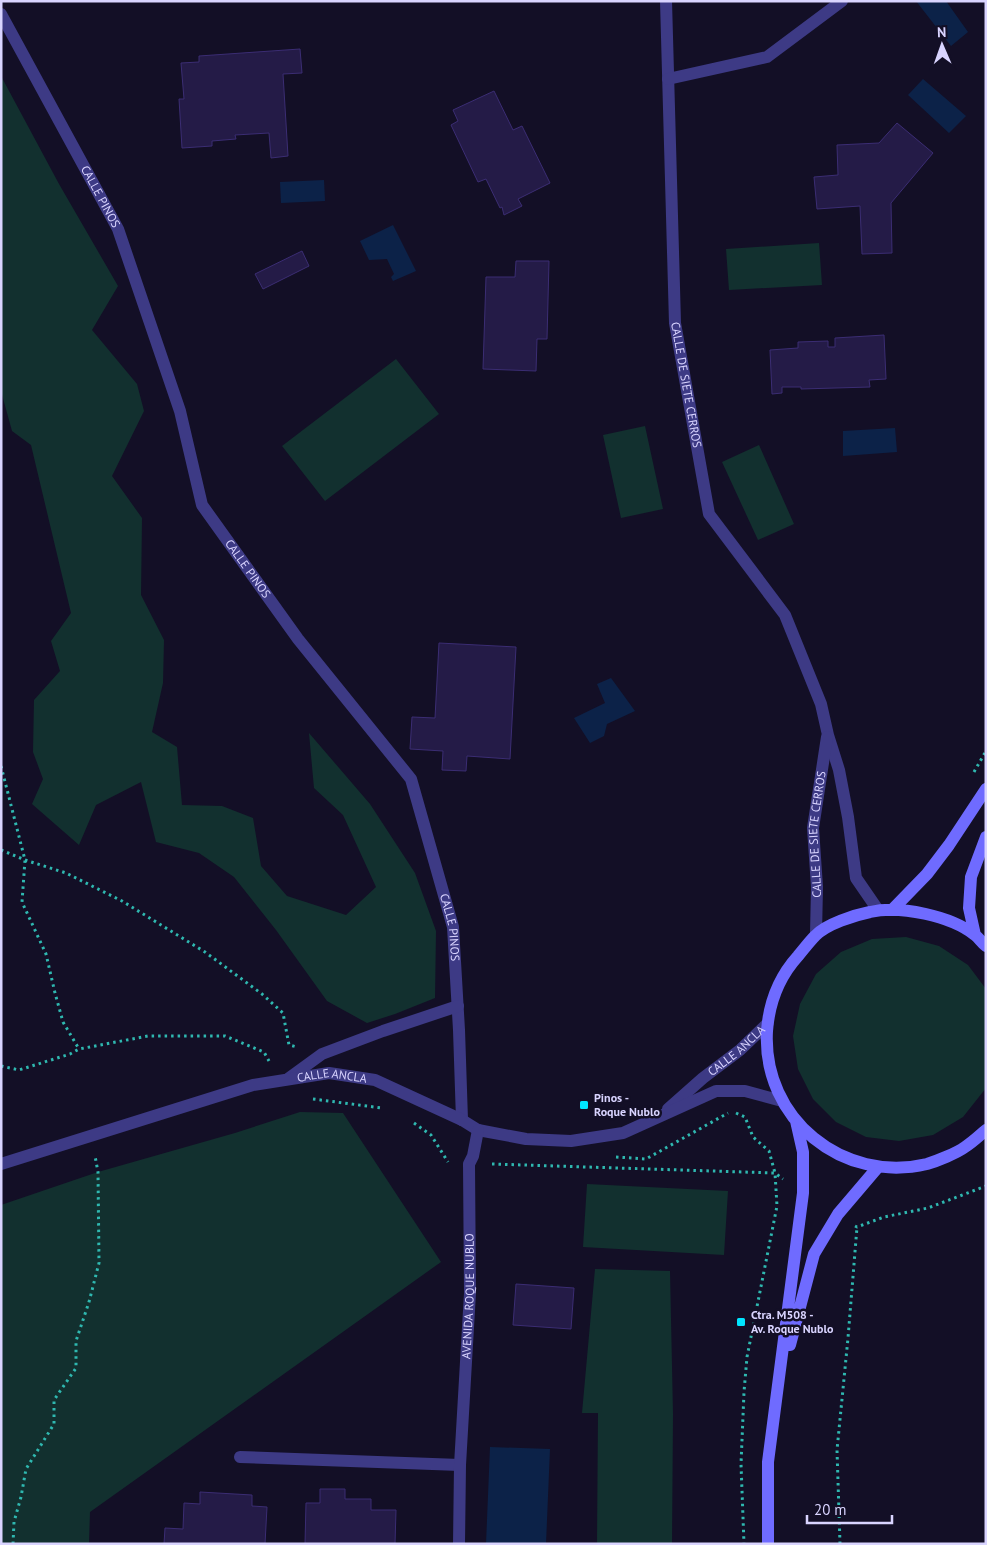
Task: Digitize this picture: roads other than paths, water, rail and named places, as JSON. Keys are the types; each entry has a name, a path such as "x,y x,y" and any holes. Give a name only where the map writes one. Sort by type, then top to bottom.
{"main road":[{"path":"892,910 927,874 950,845 986,790"},
{"path":"975,935 969,908 971,877 986,837"},
{"path":"986,946 975,935 960,926 924,913 878,910 839,922 816,934 790,964 776,989 768,1017 767,1042 768,1061 773,1081 782,1101 796,1121 807,1132 836,1153 857,1162 878,1167 899,1168 928,1164 964,1148 986,1130"},
{"path":"768,1544 768,1462 803,1193 802,1152 796,1121"},
{"path":"777,1393 814,1254 838,1214 878,1167"}],"street":[{"name":"CALLE DE SIETE CERROS","path":"666,1 675,322 709,514 784,616 821,704 839,770 848,817 856,878 878,910"},
{"path":"668,79 767,57 842,1"},
{"name":"CALLE PINOS","path":"1,14 118,229 180,411 202,505 298,639 411,779 452,927 458,1006 462,1120"},
{"name":"CALLE DE SIETE CERROS","path":"816,934 817,887 814,828 828,735"},
{"path":"288,1079 322,1054 458,1006"},
{"name":"CALLE ANCLA","path":"658,1117 703,1078 740,1050 768,1024"},
{"name":"CALLE ANCLA","path":"1,1164 253,1085 329,1073 375,1080 462,1120 478,1130 526,1139 571,1140 623,1133 716,1091 745,1091 782,1101"},
{"name":"AVENIDA ROQUE NUBLO","path":"459,1544 460,1465 470,1293 469,1164 473,1156 478,1130"},
{"path":"240,1457 460,1465"}],"water":[{"path":"916,1 946,1 968,32 951,46"},
{"path":"923,79 966,116 949,133 908,95"},
{"path":"324,180 325,201 281,203 280,182"},
{"path":"393,225 416,271 393,281 391,277 394,274 387,259 369,260 360,241"},
{"path":"895,428 897,452 843,456 843,431"},
{"path":"611,678 635,711 607,724 604,736 590,743 574,718 605,703 597,684"},
{"path":"490,1447 550,1449 546,1544 486,1544"}],"place":[{"name":"Pinos - Roque Nublo","path":"584,1105"},
{"name":"Ctra. M508 - Av. Roque Nublo","path":"741,1322"}]}
